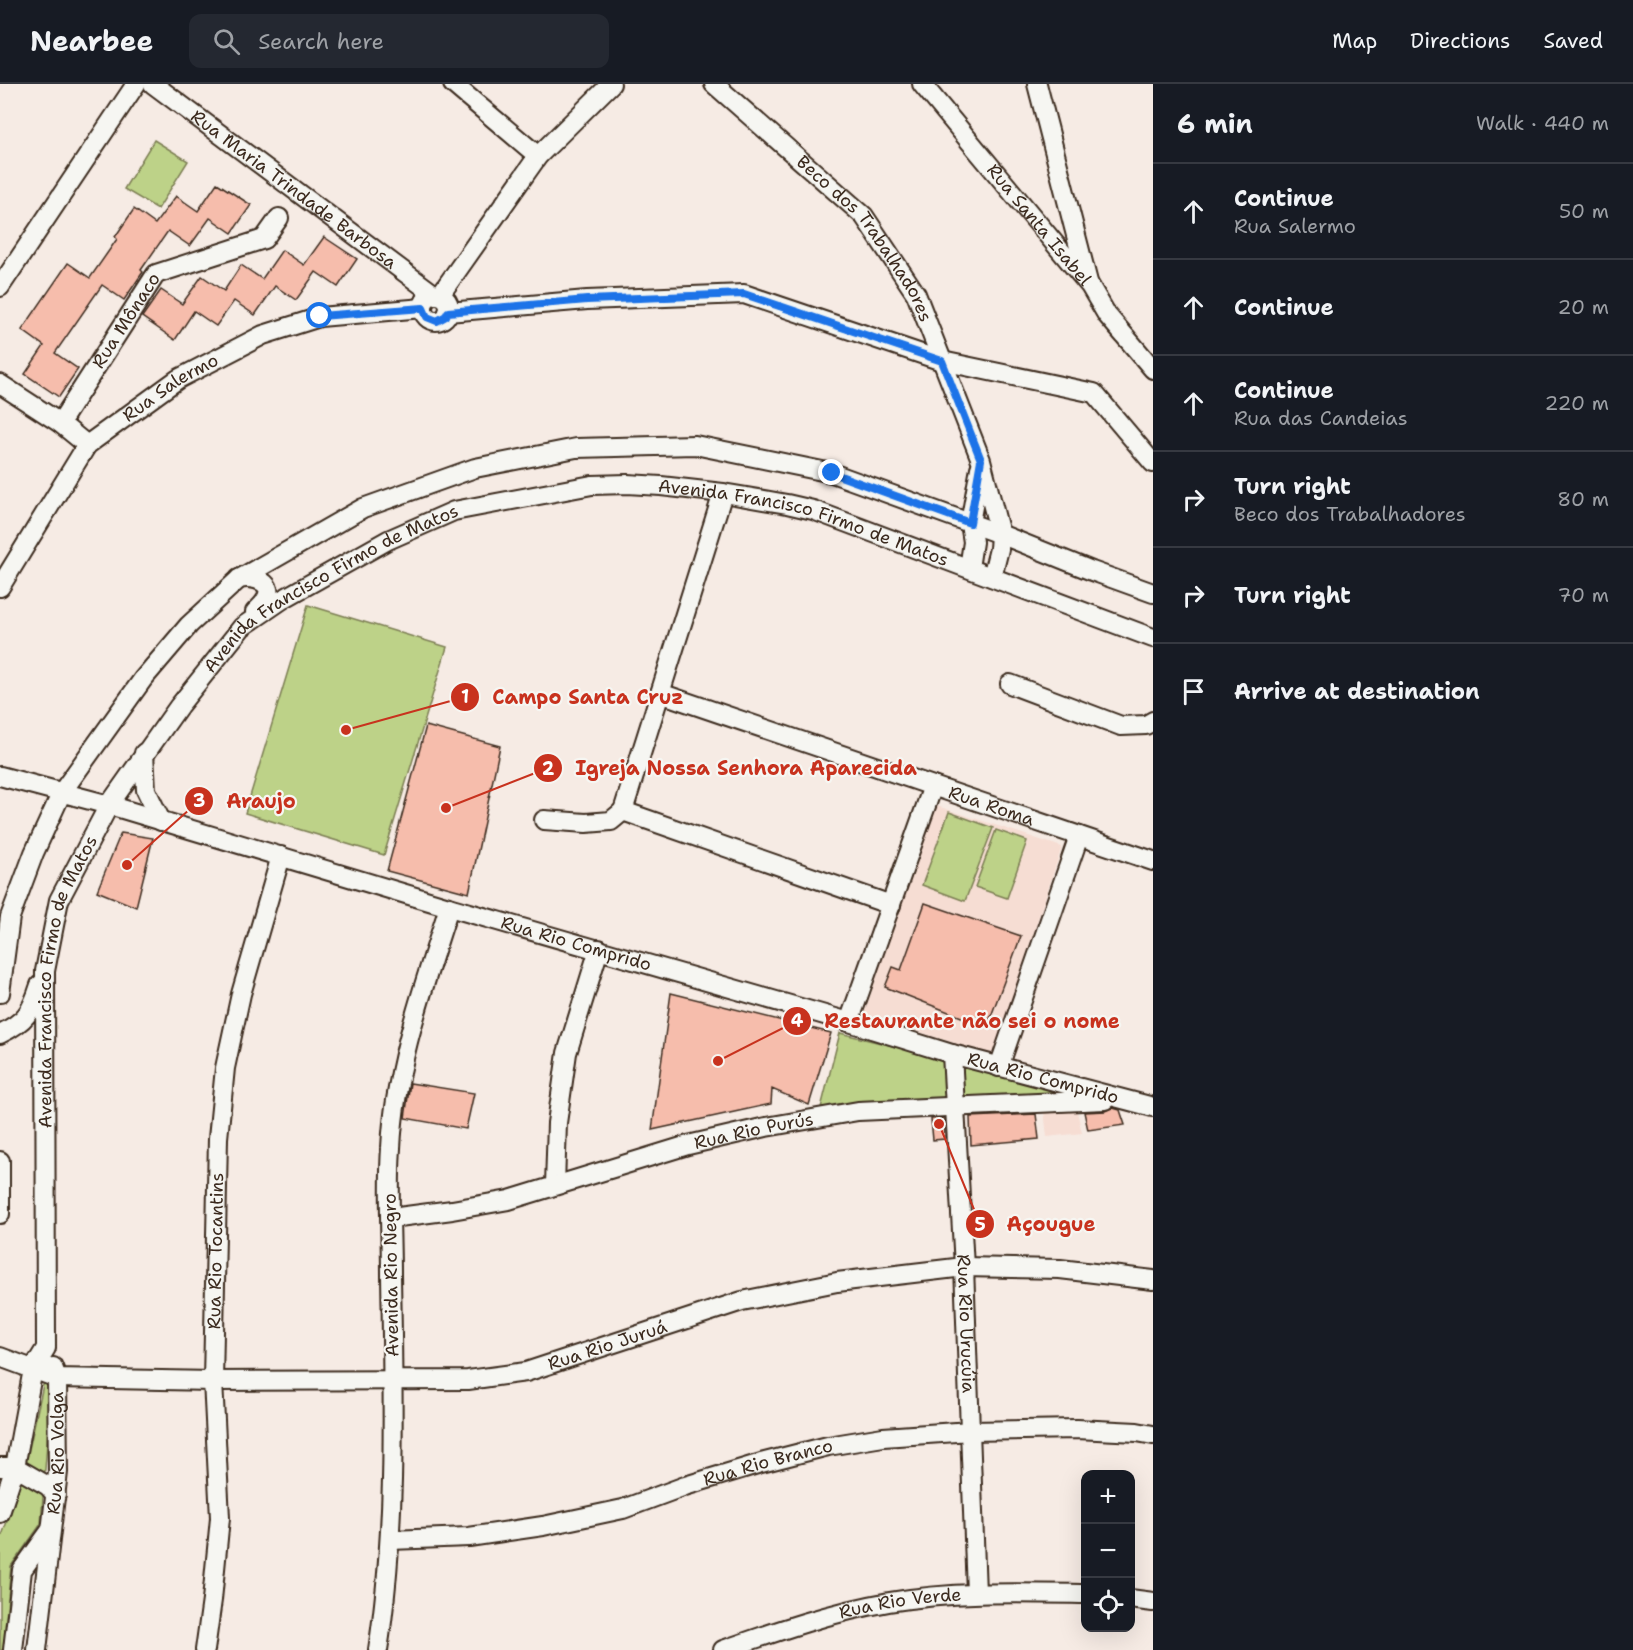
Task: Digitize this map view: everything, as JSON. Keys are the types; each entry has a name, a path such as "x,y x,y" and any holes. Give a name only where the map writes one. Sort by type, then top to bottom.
{"street":[{"path":"0,287 136,84"},
{"name":"Rua Maria Trindade Barbosa","path":"153,84 436,302"},
{"path":"453,84 538,156"},
{"path":"436,302 538,156 611,84"},
{"name":"Beco dos Trabalhadores","path":"714,84 864,216 916,294 981,460 1000,534 992,577"},
{"name":"Rua Santa Isabel","path":"922,84 1090,286 1107,315 1153,369"},
{"path":"1036,84 1090,286"},
{"name":"Rua Mônaco","path":"60,423 156,274 264,239 279,218"},
{"name":"Rua Salermo","path":"0,587 87,445 178,379 263,335 320,316 436,302 587,300 744,294 942,361 1094,393 1153,462"},
{"path":"0,384 60,423 87,445"},
{"name":"Avenida Francisco Firmo de Matos","path":"0,993 10,918 34,853 62,792 143,679 189,625 239,579 363,508 475,468 576,448 695,445 832,473 1153,593"},
{"path":"969,568 973,542 970,523 981,460"},
{"name":"Avenida Francisco Firmo de Matos","path":"57,1378 46,1348 45,970 59,900 109,805 144,753 242,627 283,599 388,540 454,511 592,485 661,486 787,504 813,510 1153,638"},
{"path":"544,820 586,823 611,821 623,811 723,494"},
{"path":"239,579 250,577 260,579 268,590 266,600 242,627"},
{"path":"1010,684 1121,726 1146,725 1153,722"},
{"name":"Rua Roma","path":"660,693 1153,861"},
{"path":"144,753 146,790 161,821"},
{"name":"Rua Rio Comprido","path":"0,776 109,805 952,1054 1153,1107"},
{"path":"849,1022 933,786"},
{"path":"623,811 891,905"},
{"path":"999,1067 1079,836"},
{"name":"Rua Rio Tocantins","path":"205,1650 220,1518 213,1381 218,1138 225,1068 241,994 281,856"},
{"name":"Avenida Rio Negro","path":"378,1650 384,1616 390,1540 391,1148 396,1094 413,1023 449,907"},
{"path":"555,1185 557,1123 567,1053 599,949"},
{"path":"0,1034 20,1024 33,1006 45,970"},
{"name":"Rua Rio Urucúia","path":"952,1054 964,1267 976,1593"},
{"name":"Rua Rio Purús","path":"391,1218 509,1200 688,1145 766,1127 858,1111 1125,1099"},
{"path":"0,1161 0,1214"},
{"name":"Rua Rio Juruá","path":"0,1357 57,1378 213,1381 468,1380 526,1372 742,1301 837,1282 964,1267 1060,1269 1153,1280"},
{"path":"0,1513 7,1467 33,1369 46,1348"},
{"name":"Rua Rio Volga","path":"37,1650 58,1472 57,1378"},
{"name":"Rua Rio Branco","path":"390,1540 469,1537 543,1526 623,1509 685,1486 828,1446 884,1437 971,1431 1077,1429 1153,1435"},
{"path":"7,1467 48,1486 56,1495"},
{"path":"13,1650 22,1570 51,1529"},
{"name":"Rua Rio Verde","path":"729,1649 791,1626 889,1602 976,1593 1081,1594"},
{"path":"1135,1600 1153,1602"}],"shaded area":[{"path":"934,805 1062,847 993,1056 864,1014"},
{"path":"1076,1107 1082,1133 1047,1137 1044,1110"}],"green space":[{"path":"154,140 188,161 158,209 124,189"},
{"path":"308,605 447,647 384,855 245,813"},
{"path":"949,812 993,828 965,901 922,885"},
{"path":"996,830 1027,841 1007,898 975,887"},
{"path":"840,1033 946,1059 947,1100 863,1103 821,1108"},
{"path":"962,1063 1078,1095 964,1098"},
{"path":"45,1376 51,1387 41,1524 11,1566 3,1650 0,1650 0,1541 23,1477"}],"building":[{"path":"217,183 251,205 232,233 210,218 190,246 168,231 124,300 102,285 55,353 78,369 59,397 25,374 44,346 22,330 68,263 90,278 134,209 155,224 176,196 198,211"},
{"path":"324,237 357,259 338,287 316,272 296,300 275,286 255,315 234,301 216,326 194,311 175,340 142,317 161,290 182,304 202,276 224,291 241,265 262,279 282,250 304,265"},
{"path":"426,726 500,746 469,893 387,871"},
{"path":"121,833 153,838 136,907 97,891"},
{"path":"925,903 1021,936 987,1027 885,987 893,967 901,970"},
{"path":"671,993 831,1033 809,1105 772,1089 771,1104 652,1130"},
{"path":"410,1083 474,1093 466,1129 405,1118"},
{"path":"1113,1108 1120,1110 1125,1125 1088,1130 1084,1112 1106,1111"},
{"path":"1036,1114 1039,1139 971,1145 970,1117"},
{"path":"944,1118 945,1139 933,1140 931,1119"}],"place":[{"name":"Campo Santa Cruz","path":"346,730"},
{"name":"Igreja Nossa Senhora Aparecida","path":"446,808"},
{"name":"Araujo","path":"127,865"},
{"name":"Restaurante não sei o nome","path":"718,1061"},
{"name":"Açougue","path":"939,1124"}],"route":[{"path":"320,316 423,308 427,317 437,321 446,316 448,312 587,300 744,294 942,361 981,460 970,523 832,473"}]}
